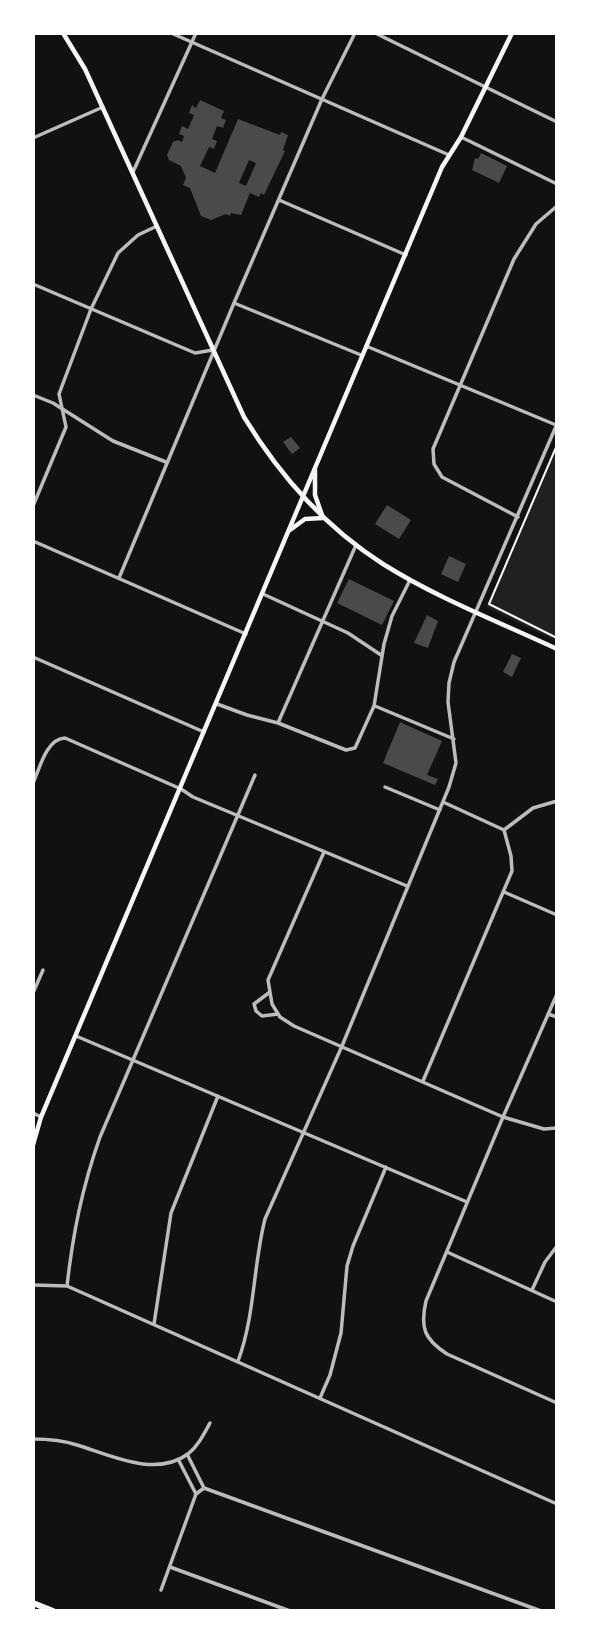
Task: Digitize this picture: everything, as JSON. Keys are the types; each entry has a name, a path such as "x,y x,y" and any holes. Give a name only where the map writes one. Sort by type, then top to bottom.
{"highway":[{"path":"33,1603 53,1611"}],"main road":[{"path":"63,33 85,69 103,107 244,417 302,497 356,545 410,580 557,649"},
{"path":"33,1145 41,1116 217,704 361,355 449,155 461,137 512,33"},
{"path":"315,465 315,495 324,518"},
{"path":"288,532 305,519 324,518"}],"street":[{"path":"172,33 449,155"},
{"path":"133,172 196,33"},
{"path":"119,578 213,350 322,99 355,33"},
{"path":"376,33 557,122"},
{"path":"33,138 103,107"},
{"path":"461,137 557,184"},
{"path":"279,200 406,255"},
{"path":"518,517 442,477 434,464 433,449 520,246 536,224 557,206"},
{"path":"33,506 66,427 59,394 91,309 118,253 138,235 157,226"},
{"path":"33,254 33,267"},
{"path":"33,284 195,353 213,350"},
{"path":"234,303 361,355"},
{"path":"238,1362 247,1337 258,1247 265,1219 305,1133 443,802 456,763 448,702 454,662 556,424 366,346"},
{"path":"33,395 53,403 113,441 166,462"},
{"path":"33,541 246,634"},
{"path":"278,723 356,545"},
{"path":"217,704 278,723 346,750 355,748 374,706 381,655 392,616 410,580"},
{"path":"263,594 348,633 381,655"},
{"path":"33,657 204,732"},
{"path":"374,706 454,739"},
{"path":"33,783 50,745 59,738 65,738 181,789 193,797 407,886"},
{"path":"67,1286 83,1186 100,1138 255,775"},
{"path":"385,787 440,810"},
{"path":"504,830 533,808 557,801"},
{"path":"443,802 504,830"},
{"path":"422,1082 512,871 504,830"},
{"path":"324,852 268,980 272,1004 278,1014 294,1026 503,1117 544,1129 557,1128"},
{"path":"504,892 557,915"},
{"path":"33,993 43,970"},
{"path":"270,992 254,1004 256,1011 262,1016 278,1014"},
{"path":"557,994 467,1202 426,1301 422,1317 425,1333 435,1346 447,1354 557,1403"},
{"path":"548,1014 557,1017"},
{"path":"76,1036 467,1202"},
{"path":"154,1324 171,1213 218,1096"},
{"path":"33,1113 41,1116"},
{"path":"320,1398 330,1375 341,1333 347,1266 386,1167"},
{"path":"532,1290 545,1262 557,1246"},
{"path":"447,1252 557,1302"},
{"path":"33,1286 67,1286 557,1504"},
{"path":"33,1439 63,1441 129,1462 157,1463 178,1460 187,1454 210,1423"},
{"path":"187,1454 204,1488 541,1611"},
{"path":"178,1460 196,1494"},
{"path":"162,1590 196,1494 204,1488"},
{"path":"170,1567 290,1611"}],"path":[{"path":"557,445 489,604 557,638"}],"shaded area":[{"path":"557,444 557,642 486,607"}],"building":[{"path":"200,100 224,111 221,118 226,120 223,128 217,126 212,139 217,141 214,149 209,147 200,166 215,173 238,119 280,135 281,132 288,135 283,150 285,151 264,195 261,193 259,197 250,193 241,215 231,213 230,216 226,214 211,220 201,216 190,188 183,185 186,178 181,166 169,160 167,155 173,142 182,142 184,136 179,134 182,126 188,129 194,115 189,113 192,105 196,108","holes":["249,160 256,163 246,186 239,183"]},
{"path":"481,153 507,166 499,183 472,170 475,158 478,159"},
{"path":"291,437 300,448 292,454 283,442"},
{"path":"387,505 411,520 399,539 375,524"},
{"path":"449,556 466,564 458,582 441,574"},
{"path":"349,579 394,601 382,625 337,603"},
{"path":"427,615 438,621 428,648 414,643"},
{"path":"512,654 521,658 512,677 503,672"},
{"path":"400,722 442,741 427,775 438,779 435,785 383,763"}]}
